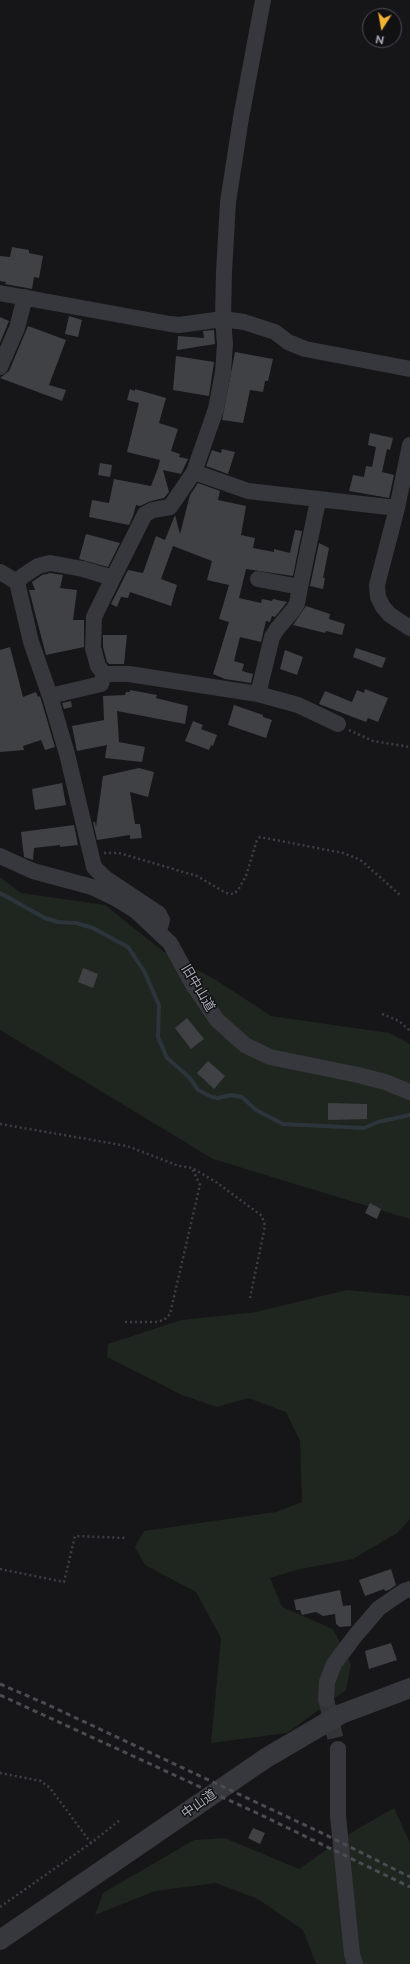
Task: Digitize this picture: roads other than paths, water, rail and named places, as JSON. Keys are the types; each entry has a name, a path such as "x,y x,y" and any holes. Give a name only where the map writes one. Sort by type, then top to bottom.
{"street":[{"path":"104,674 98,666 93,648 94,617 145,514 153,510 170,507 194,472 216,409 223,372 225,344 223,319 228,202 241,118 264,0"},
{"path":"0,293 170,324 179,325 223,319 264,327 275,332 288,342 305,349 410,369"},
{"path":"0,367 17,328 25,297"},
{"path":"410,445 397,508 377,585 378,597 390,615 410,628"},
{"path":"194,472 248,492 397,508"},
{"path":"258,694 272,637 277,628 293,610 300,586 318,500"},
{"path":"17,582 38,566 50,563 82,569 113,578"},
{"path":"0,572 17,582 32,642 67,754 89,853 94,867 105,878 159,914 162,920 158,931"},
{"path":"258,579 300,586"},
{"path":"104,674 129,674 258,694 298,705 338,724"},
{"path":"50,696 101,684 104,674"},
{"name":"旧中山道","path":"0,856 32,871 104,892 136,911 158,931 179,956 192,983 217,1020 245,1045 270,1057 358,1075 385,1082 410,1092"},
{"path":"326,1699 327,1682 334,1664 355,1636 379,1608 404,1591 410,1589"},
{"name":"中山道","path":"0,1940 266,1758 341,1714 410,1688"},
{"path":"338,1749 338,1816 352,1954 355,1964"}],"waterway":[{"path":"0,893 45,918 58,922 76,923 93,928 128,947 144,971 159,1005 158,1037 167,1058 189,1077 198,1090 212,1097 218,1098 231,1095 242,1097 256,1110 283,1124 364,1128 378,1122 410,1115"}],"tunnel":[{"path":"326,1699 338,1749"}],"railway":[{"path":"0,1684 44,1703 324,1834 410,1877"},
{"path":"0,1695 259,1814 410,1887"}]}
